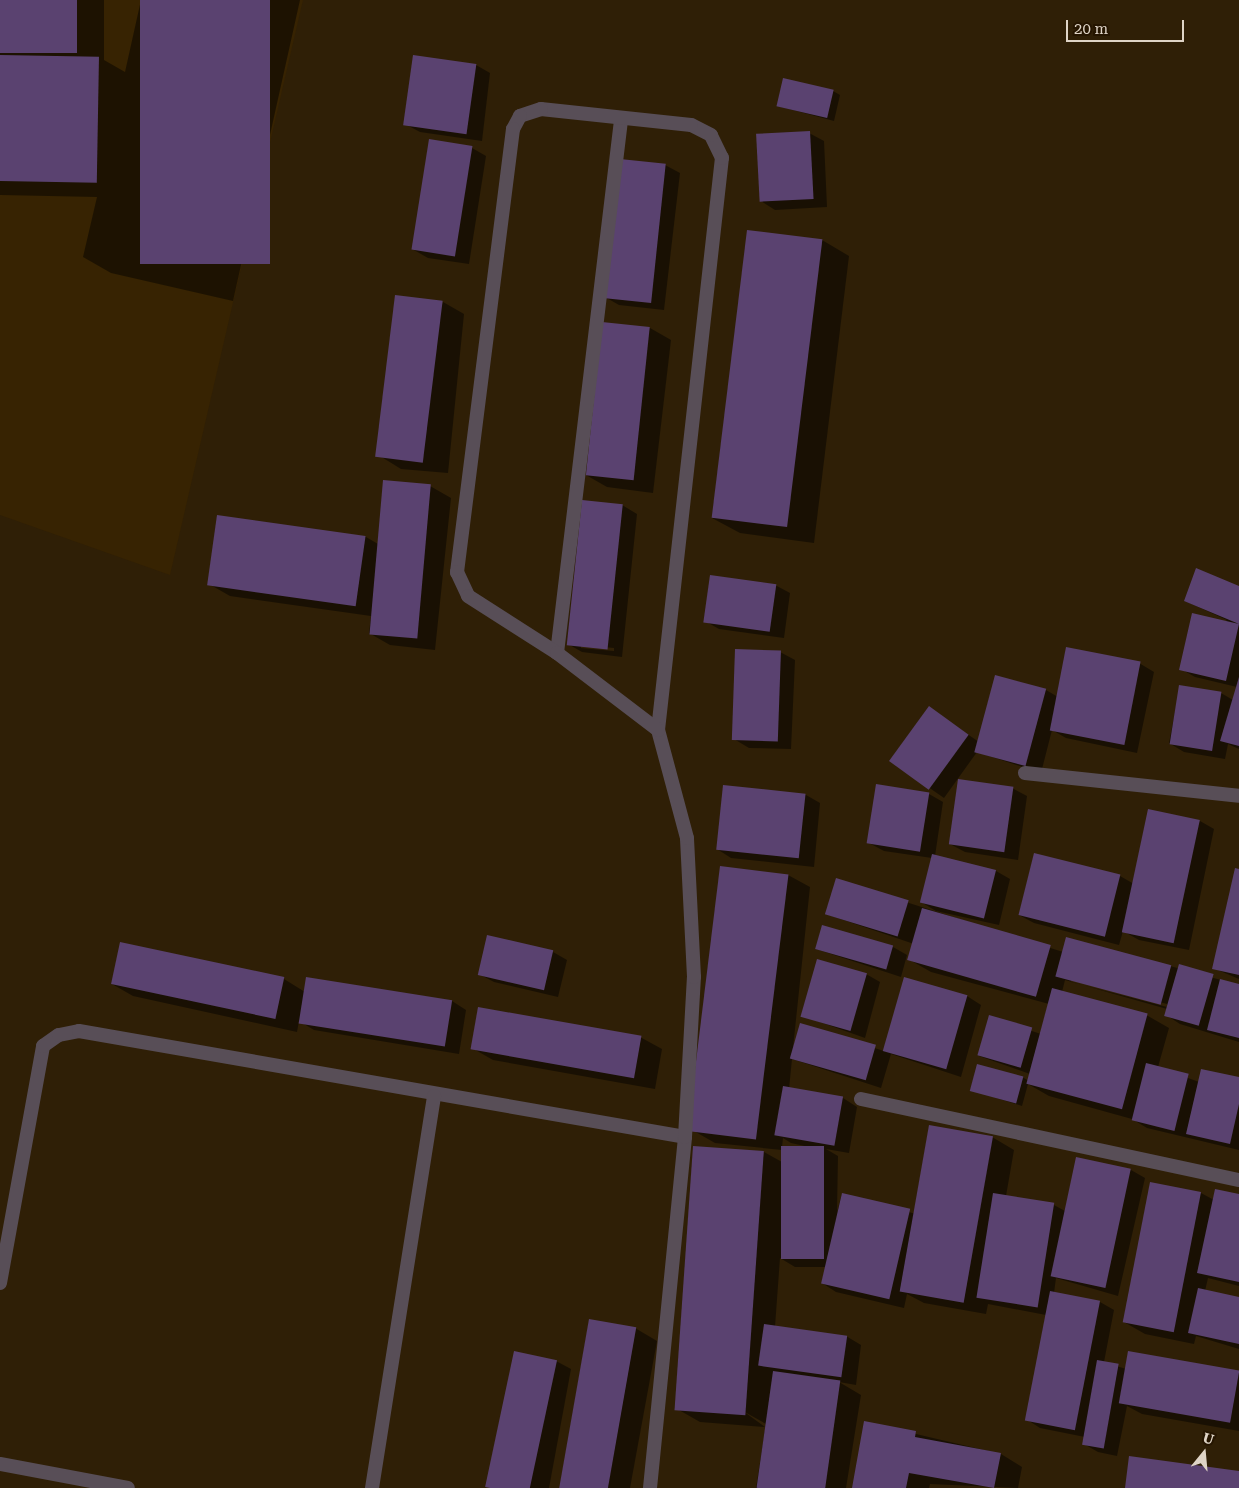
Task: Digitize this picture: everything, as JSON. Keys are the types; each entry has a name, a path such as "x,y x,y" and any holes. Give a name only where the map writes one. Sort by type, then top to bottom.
{"street":[{"path":"650,1488 685,1137 694,977 686,838 658,730 722,158 711,135 691,125 621,120 541,109 520,116 513,130 457,572 468,596 557,653 658,730"},
{"path":"557,653 621,120"},
{"path":"1025,772 1239,796"},
{"path":"0,1283 43,1046 58,1035 79,1031 434,1096 685,1137"},
{"path":"372,1488 434,1096"},
{"path":"861,1099 1239,1180"},
{"path":"0,1464 128,1488"}],"shaded area":[{"path":"0,0 303,0 170,575 0,515"}],"building":[{"path":"0,0 77,0 77,53 0,53"},
{"path":"140,0 270,0 270,264 140,264"},
{"path":"0,55 99,57 97,183 0,181"},
{"path":"413,55 476,64 466,134 403,125"},
{"path":"783,78 834,90 827,118 776,106"},
{"path":"810,131 814,199 760,202 756,134"},
{"path":"429,139 472,146 455,257 411,250"},
{"path":"620,159 666,164 651,303 605,298"},
{"path":"747,230 822,239 787,527 712,518"},
{"path":"395,295 443,301 423,463 375,457"},
{"path":"602,322 650,327 634,480 586,475"},
{"path":"383,480 431,484 417,639 369,634"},
{"path":"582,500 623,504 608,649 567,645"},
{"path":"217,515 366,536 356,606 207,585"},
{"path":"1196,568 1239,586 1239,624 1184,601"},
{"path":"710,575 776,584 770,632 703,623"},
{"path":"1192,613 1239,624 1226,681 1179,670"},
{"path":"1066,647 1141,662 1124,745 1050,730"},
{"path":"735,649 781,651 778,742 732,740"},
{"path":"995,675 1046,689 1025,766 974,752"},
{"path":"1239,677 1239,746 1220,741"},
{"path":"1179,685 1221,692 1212,751 1170,744"},
{"path":"929,706 969,735 929,790 889,761"},
{"path":"958,779 1013,787 1004,852 949,844"},
{"path":"876,784 929,792 920,852 867,843"},
{"path":"723,785 806,794 799,858 716,850"},
{"path":"1148,809 1200,820 1174,943 1122,932"},
{"path":"1034,853 1120,875 1105,937 1019,915"},
{"path":"932,854 996,870 984,918 920,903"},
{"path":"720,866 788,874 756,1139 687,1131"},
{"path":"1235,868 1239,869 1239,975 1212,969"},
{"path":"836,878 909,900 898,937 825,914"},
{"path":"922,908 1051,945 1036,997 907,960"},
{"path":"822,925 893,945 886,969 815,949"},
{"path":"487,935 553,950 544,990 478,975"},
{"path":"1066,937 1171,965 1161,1005 1055,977"},
{"path":"120,942 284,977 275,1019 111,984"},
{"path":"817,959 867,973 850,1031 800,1017"},
{"path":"1179,964 1214,974 1199,1026 1164,1016"},
{"path":"306,977 452,1000 445,1047 299,1023"},
{"path":"904,977 967,995 946,1069 883,1051"},
{"path":"1220,979 1239,984 1239,1038 1207,1030"},
{"path":"1052,988 1148,1014 1122,1109 1026,1084"},
{"path":"478,1007 641,1036 634,1078 471,1049"},
{"path":"989,1015 1032,1027 1021,1068 977,1055"},
{"path":"800,1023 876,1045 866,1080 790,1059"},
{"path":"1146,1063 1189,1074 1174,1131 1132,1120"},
{"path":"977,1064 1023,1076 1016,1103 970,1091"},
{"path":"1201,1069 1239,1077 1239,1104 1230,1144 1186,1134"},
{"path":"783,1086 843,1097 834,1146 774,1135"},
{"path":"929,1125 993,1136 964,1303 900,1291"},
{"path":"693,1146 764,1151 745,1415 675,1410"},
{"path":"781,1146 824,1146 824,1259 781,1259"},
{"path":"1076,1157 1131,1169 1105,1288 1051,1276"},
{"path":"1150,1182 1201,1192 1174,1332 1123,1322"},
{"path":"1215,1189 1239,1194 1239,1282 1197,1273"},
{"path":"842,1193 910,1209 889,1299 821,1284"},
{"path":"993,1193 1054,1203 1038,1307 976,1298"},
{"path":"1198,1288 1239,1297 1239,1344 1188,1333"},
{"path":"1050,1291 1100,1301 1075,1430 1025,1421"},
{"path":"589,1319 636,1327 608,1488 559,1488"},
{"path":"764,1324 847,1336 841,1377 758,1366"},
{"path":"514,1351 557,1360 530,1488 485,1487"},
{"path":"1128,1351 1239,1371 1230,1423 1119,1403"},
{"path":"1097,1360 1119,1364 1104,1449 1082,1445"},
{"path":"773,1371 840,1380 825,1488 757,1488"},
{"path":"864,1421 916,1431 915,1437 1001,1453 994,1488 909,1473 906,1488 852,1488"},
{"path":"1129,1456 1239,1471 1239,1488 1125,1488"}]}
